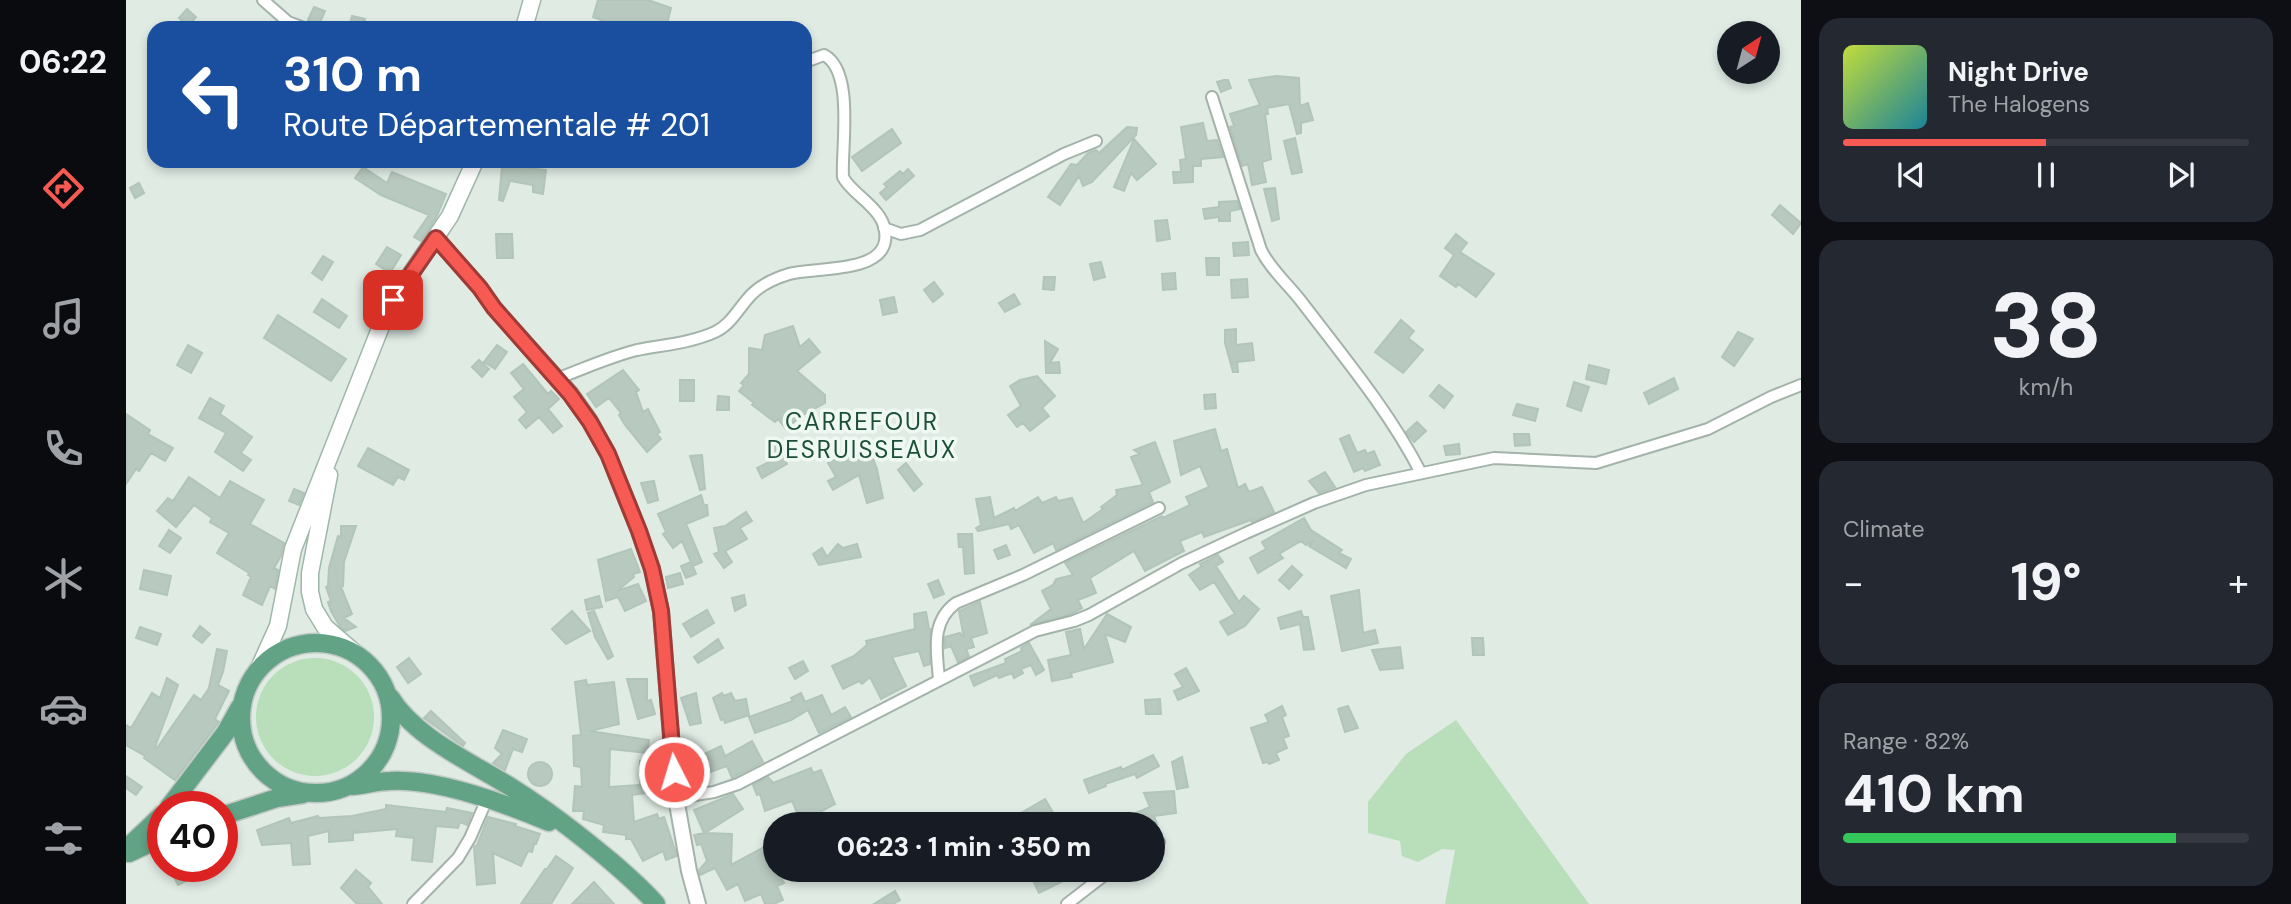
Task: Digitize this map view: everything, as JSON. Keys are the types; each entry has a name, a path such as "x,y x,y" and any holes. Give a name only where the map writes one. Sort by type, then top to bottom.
{"main road":[{"path":"526,21 532,0"},
{"path":"181,791 226,732 259,668 278,626 293,549 335,438 393,300 450,216 472,168"},
{"path":"335,438 310,573 314,609 325,627 376,673 397,709 421,731 578,833 645,899"},
{"path":"259,668 286,649 301,644 333,645 362,659"},
{"path":"347,787 363,777 376,764 386,747 391,729 391,709 386,691"},
{"path":"242,704 242,730 250,753 264,773 285,786 308,793"},
{"path":"238,811 277,798 328,793 392,780 426,784 487,799 578,833"},
{"path":"126,851 147,830"},
{"path":"126,851 147,843"}],"street":[{"path":"263,0 287,21"},
{"path":"556,379 610,358 712,333 732,319 764,284 792,272 846,268 876,255 884,245 884,228 870,203 847,184 843,177 846,110 834,63 824,55 812,59"},
{"path":"1212,97 1270,267 1295,293 1371,394 1410,451 1421,473"},
{"path":"884,228 901,234 920,230 1064,154 1096,141"},
{"path":"436,238 590,422 608,454 639,531 652,569 661,611 676,798 689,871 698,904"},
{"path":"676,798 714,792 738,783 1035,631 1089,615 1182,563 1314,503 1366,485 1494,458 1596,463 1708,429 1801,385"},
{"path":"939,680 938,635 942,615 948,609 1159,508"},
{"path":"413,904 458,858 487,799"},
{"path":"1067,904 1095,882"}],"green space":[{"path":"315,658 326,659 348,668 364,684 373,706 373,728 364,750 348,766 326,775 315,776 304,775 282,766 266,750 257,728 256,717 257,706 266,684 282,668 304,659"},
{"path":"1456,720 1589,904 1445,904 1455,850 1442,849 1418,862 1402,856 1400,841 1368,833 1368,802 1406,754"}],"building":[{"path":"598,0 648,0 671,8 668,21 604,21 593,17"},
{"path":"314,7 325,11 321,21 308,20"},
{"path":"187,9 196,17 192,21 182,21 179,18"},
{"path":"352,16 365,19 365,21 351,21"},
{"path":"1276,76 1299,78 1300,106 1308,103 1313,120 1301,123 1301,133 1297,134 1289,104 1267,108 1268,114 1265,114 1271,159 1262,162 1266,182 1252,185 1248,164 1242,166 1230,127 1234,126 1230,114 1260,105 1249,80"},
{"path":"1228,80 1231,88 1221,92 1217,82"},
{"path":"1203,123 1207,141 1217,140 1223,157 1201,159 1201,166 1193,166 1193,182 1174,183 1173,172 1181,172 1180,160 1186,159 1181,127"},
{"path":"1127,127 1137,128 1136,135 1092,182 1083,186 1079,176 1060,205 1048,197 1071,164 1077,165 1088,153 1096,150 1099,153"},
{"path":"892,129 901,143 862,171 852,157"},
{"path":"1295,138 1302,172 1292,174 1284,141"},
{"path":"1134,139 1156,164 1137,180 1131,173 1124,191 1114,187"},
{"path":"364,168 387,183 392,172 446,194 436,218 421,241 414,237 429,215 381,195 355,178"},
{"path":"502,168 546,170 543,194 533,192 533,185 510,181 503,201 499,200"},
{"path":"908,169 914,176 886,200 880,193 887,187 884,184 900,171 903,174"},
{"path":"139,183 144,193 135,198 130,188"},
{"path":"1275,188 1279,219 1272,221 1264,189"},
{"path":"1237,201 1240,209 1230,211 1230,221 1219,221 1219,217 1205,219 1203,209 1219,207 1219,202"},
{"path":"1780,205 1801,223 1793,234 1772,215"},
{"path":"1167,220 1170,239 1157,241 1155,221"},
{"path":"496,234 512,234 513,258 497,258"},
{"path":"1456,234 1467,243 1460,252 1494,274 1476,297 1458,284 1456,287 1440,276 1454,255 1445,248"},
{"path":"1248,242 1249,255 1234,256 1233,243"},
{"path":"387,247 401,255 390,273 376,264"},
{"path":"323,256 333,262 322,280 312,273"},
{"path":"1206,258 1219,258 1219,275 1207,275"},
{"path":"1101,262 1105,277 1094,280 1090,264"},
{"path":"1175,273 1176,289 1163,290 1162,274"},
{"path":"1044,277 1055,277 1054,290 1043,289"},
{"path":"1247,279 1248,297 1232,298 1231,280"},
{"path":"934,282 943,294 933,302 924,290"},
{"path":"1014,294 1020,304 1005,312 999,303"},
{"path":"894,297 897,312 883,315 880,300"},
{"path":"322,299 347,316 339,328 314,312"},
{"path":"278,315 346,359 331,381 264,338"},
{"path":"1401,320 1414,331 1408,338 1423,350 1403,373 1375,352"},
{"path":"793,326 800,347 809,339 820,352 797,371 825,395 825,403 801,416 786,429 778,419 775,422 752,405 754,403 739,391 744,385 741,383 749,374 749,348 762,350 765,335"},
{"path":"1236,329 1236,345 1252,343 1254,360 1237,362 1238,372 1233,372 1225,343 1225,330"},
{"path":"1738,332 1753,339 1734,366 1722,357"},
{"path":"1045,341 1058,349 1050,363 1059,362 1060,373 1046,373"},
{"path":"188,345 202,353 191,373 177,365"},
{"path":"497,345 507,352 495,369 484,362"},
{"path":"479,360 489,369 482,377 472,367"},
{"path":"523,364 548,394 551,391 559,399 548,409 562,426 553,433 539,417 526,428 519,420 527,412 514,397 524,389 511,373"},
{"path":"1589,365 1609,370 1606,384 1586,379"},
{"path":"623,370 639,390 636,392 643,412 648,409 660,432 657,434 661,439 647,452 625,425 619,415 621,413 609,398 596,407 587,394"},
{"path":"1037,376 1055,396 1042,408 1049,416 1030,431 1023,423 1017,427 1008,415 1021,406 1010,386 1020,380"},
{"path":"1674,378 1678,389 1649,404 1644,393"},
{"path":"680,380 694,380 694,401 680,401"},
{"path":"1574,382 1589,387 1581,411 1567,406"},
{"path":"1439,385 1453,396 1444,408 1430,396"},
{"path":"1215,394 1216,408 1205,409 1204,395"},
{"path":"718,396 729,397 729,410 717,410"},
{"path":"210,398 224,406 220,414 252,437 241,453 251,460 243,471 215,452 226,433 199,418"},
{"path":"1517,404 1538,409 1535,421 1513,415"},
{"path":"126,414 150,430 148,434 173,448 165,461 151,453 126,484"},
{"path":"1417,422 1426,431 1414,442 1406,432"},
{"path":"1215,429 1221,451 1227,449 1238,488 1245,484 1249,492 1262,487 1274,512 1204,537 1202,532 1180,541 1184,551 1145,571 1134,551 1090,578 1096,593 1078,600 1082,608 1071,614 1030,625 1051,609 1042,591 1053,585 1056,579 1073,575 1065,563 1190,505 1186,497 1209,487 1200,466 1181,475 1174,441"},
{"path":"1514,434 1529,434 1530,445 1515,446"},
{"path":"1349,435 1357,453 1365,450 1367,454 1374,451 1380,465 1354,472 1340,439"},
{"path":"774,442 787,464 762,478 757,468 771,461"},
{"path":"1155,442 1170,482 1149,492 1153,502 1056,550 1053,543 1034,553 1019,525 1011,529 1009,524 978,531 976,528 981,525 976,499 990,497 994,518 1014,508 1015,511 1038,497 1042,503 1056,497 1058,501 1072,498 1083,523 1117,495 1116,490 1143,485 1131,457 1140,454 1134,450"},
{"path":"1459,444 1460,454 1446,455 1444,446"},
{"path":"368,448 409,470 404,480 398,477 393,485 358,466"},
{"path":"864,448 867,456 871,454 877,469 883,498 867,503 859,475 833,490 828,481 836,477 828,463"},
{"path":"702,455 705,489 700,490 690,456"},
{"path":"906,463 922,484 914,491 898,470"},
{"path":"1325,472 1335,487 1319,493 1309,481"},
{"path":"189,477 220,498 230,481 264,500 250,524 284,543 274,568 278,570 275,589 270,586 262,605 243,595 251,577 249,573 217,553 229,533 210,522 212,518 194,505 176,527 157,511 168,498 173,501"},
{"path":"654,481 658,500 648,503 641,483"},
{"path":"294,489 304,493 299,505 289,501"},
{"path":"701,495 704,505 707,505 708,515 686,524 702,562 693,566 692,564 696,574 686,578 681,566 691,562 682,541 673,548 663,534 666,532 658,514"},
{"path":"746,512 752,521 740,528 747,539 725,551 732,562 724,568 714,554 719,552 714,528 725,526"},
{"path":"1304,518 1311,530 1342,550 1339,553 1351,559 1346,568 1309,546 1314,540 1306,545 1301,541 1279,554 1283,558 1258,573 1250,558 1266,549 1262,542"},
{"path":"341,526 356,526 344,562 341,587 352,614 344,618 356,627 345,631 331,611 326,587 338,536 341,537"},
{"path":"169,530 181,538 170,553 159,546"},
{"path":"958,534 972,534 974,573 965,574 963,547 959,547"},
{"path":"838,544 843,548 857,544 861,557 819,565 813,554 822,548 827,557"},
{"path":"1006,545 1010,555 998,559 994,550"},
{"path":"631,549 640,572 633,574 634,577 617,591 638,584 646,601 625,611 618,597 606,601 598,560"},
{"path":"1218,555 1223,562 1216,566 1239,602 1244,596 1259,609 1245,626 1228,635 1220,622 1235,614 1214,582 1200,590 1189,575 1202,566 1200,564"},
{"path":"1292,566 1302,575 1289,589 1279,580"},
{"path":"144,570 171,576 167,595 140,589"},
{"path":"680,573 683,584 668,588 666,577"},
{"path":"938,580 944,594 934,598 928,584"},
{"path":"1359,590 1363,633 1375,630 1378,643 1342,651 1331,596"},
{"path":"744,595 746,605 735,611 732,598"},
{"path":"599,596 602,607 587,610 585,600"},
{"path":"980,602 987,633 971,638 974,647 966,649 969,656 958,662 951,646 945,648 945,637 960,633 964,638 959,611"},
{"path":"707,610 714,623 691,637 683,624"},
{"path":"572,611 590,631 566,644 552,629"},
{"path":"594,611 613,656 608,659 595,637 588,613"},
{"path":"1301,611 1303,617 1308,617 1314,649 1304,650 1300,624 1281,629 1278,618"},
{"path":"926,612 931,629 930,664 924,666 919,651 892,657 906,686 881,699 870,677 862,684 859,681 843,689 832,666 854,656 867,645 866,641 915,629 914,614"},
{"path":"1107,614 1131,627 1125,642 1105,634 1113,662 1071,673 1072,677 1052,681 1048,660 1071,655 1066,632 1080,629 1084,649"},
{"path":"200,626 210,634 202,643 193,636"},
{"path":"140,627 161,634 157,645 136,638"},
{"path":"1472,638 1483,638 1484,655 1473,655"},
{"path":"718,639 723,648 698,663 694,657"},
{"path":"1029,643 1044,670 1036,675 1031,665 1021,669 1023,673 1014,678 1012,673 999,678 997,675 974,686 970,676 1006,663 1005,659 1022,651 1021,648"},
{"path":"1400,647 1403,668 1380,670 1372,650"},
{"path":"217,649 227,651 218,685 229,691 215,719 219,722 175,780 126,745 126,725 131,728 152,693 160,698 167,678 178,685 155,747 157,748 194,695 201,700 209,688"},
{"path":"409,658 421,674 408,683 397,667"},
{"path":"803,661 808,671 795,679 789,668"},
{"path":"1186,668 1199,691 1178,700 1174,691 1183,687 1175,674"},
{"path":"627,679 647,679 647,701 651,700 655,714 638,719"},
{"path":"586,680 587,685 614,682 619,724 590,731 649,740 647,753 610,749 609,787 654,784 654,792 632,795 634,822 657,814 659,819 664,817 677,856 666,860 663,851 643,861 631,839 626,839 626,835 603,832 604,825 583,819 584,811 573,811 575,786 582,787 581,767 574,766 573,736 581,735 575,682"},
{"path":"696,693 701,723 690,725 681,698"},
{"path":"722,693 724,696 731,693 735,701 746,699 749,715 725,723 724,719 721,720 713,698"},
{"path":"801,693 805,702 822,695 831,715 845,707 851,717 819,733 808,710 791,720 755,733 749,717 793,701 791,698"},
{"path":"1160,699 1161,714 1146,714 1145,700"},
{"path":"1282,706 1286,715 1282,717 1289,736 1283,738 1287,748 1276,753 1279,760 1263,763 1251,728 1269,722 1265,715"},
{"path":"1348,706 1358,728 1345,732 1338,709"},
{"path":"431,711 465,743 463,746 424,718"},
{"path":"503,730 527,739 522,752 513,749 505,770 493,763 502,754 495,748"},
{"path":"752,741 763,762 732,778 727,766 704,774 702,769 707,767 702,755 721,746 725,756"},
{"path":"1153,755 1159,766 1137,778 1135,774 1105,784 1106,786 1089,793 1084,780 1121,767 1122,770"},
{"path":"1182,757 1188,787 1177,789 1172,762"},
{"path":"660,759 661,781 640,783 640,761"},
{"path":"540,762 548,766 552,774 548,782 540,786 532,782 528,774 532,766"},
{"path":"811,768 813,773 821,770 835,804 820,812 797,812 792,801 765,811 760,794 757,795 753,785 768,777 773,783"},
{"path":"126,776 142,787 136,795 126,788"},
{"path":"1174,791 1176,813 1138,812 1150,807 1144,793"},
{"path":"733,794 743,809 705,833 732,834 731,865 763,848 763,882 784,882 777,886 783,900 765,904 761,894 745,901 738,884 727,890 715,868 700,875 699,870 707,861 701,844 697,845 694,835 704,833 694,810"},
{"path":"1045,799 1053,812 1023,812"},
{"path":"386,805 446,812 447,808 472,813 467,825 460,822 458,828 436,826 432,862 412,860 414,838 396,836 397,829 353,833 353,840 329,842 329,831 308,836 310,864 293,865 291,843 262,845 257,830 289,818 291,823 318,816 352,816 386,809"},
{"path":"488,817 540,834 532,852 528,851 521,866 493,853 495,883 477,885 474,847"},
{"path":"556,856 573,868 551,904 521,904 545,869"},
{"path":"356,870 371,883 368,887 382,904 357,904 341,888"},
{"path":"594,882 614,904 572,904"},
{"path":"1034,882 1061,882 1039,893"},
{"path":"895,891 900,900 893,904 874,904"}],"district":[{"name":"CARREFOUR DESRUISSEAUX","path":"862,435"}],"route":[{"path":"393,300 436,238 570,394 590,422 608,454 652,569 661,611 674,772"}]}
